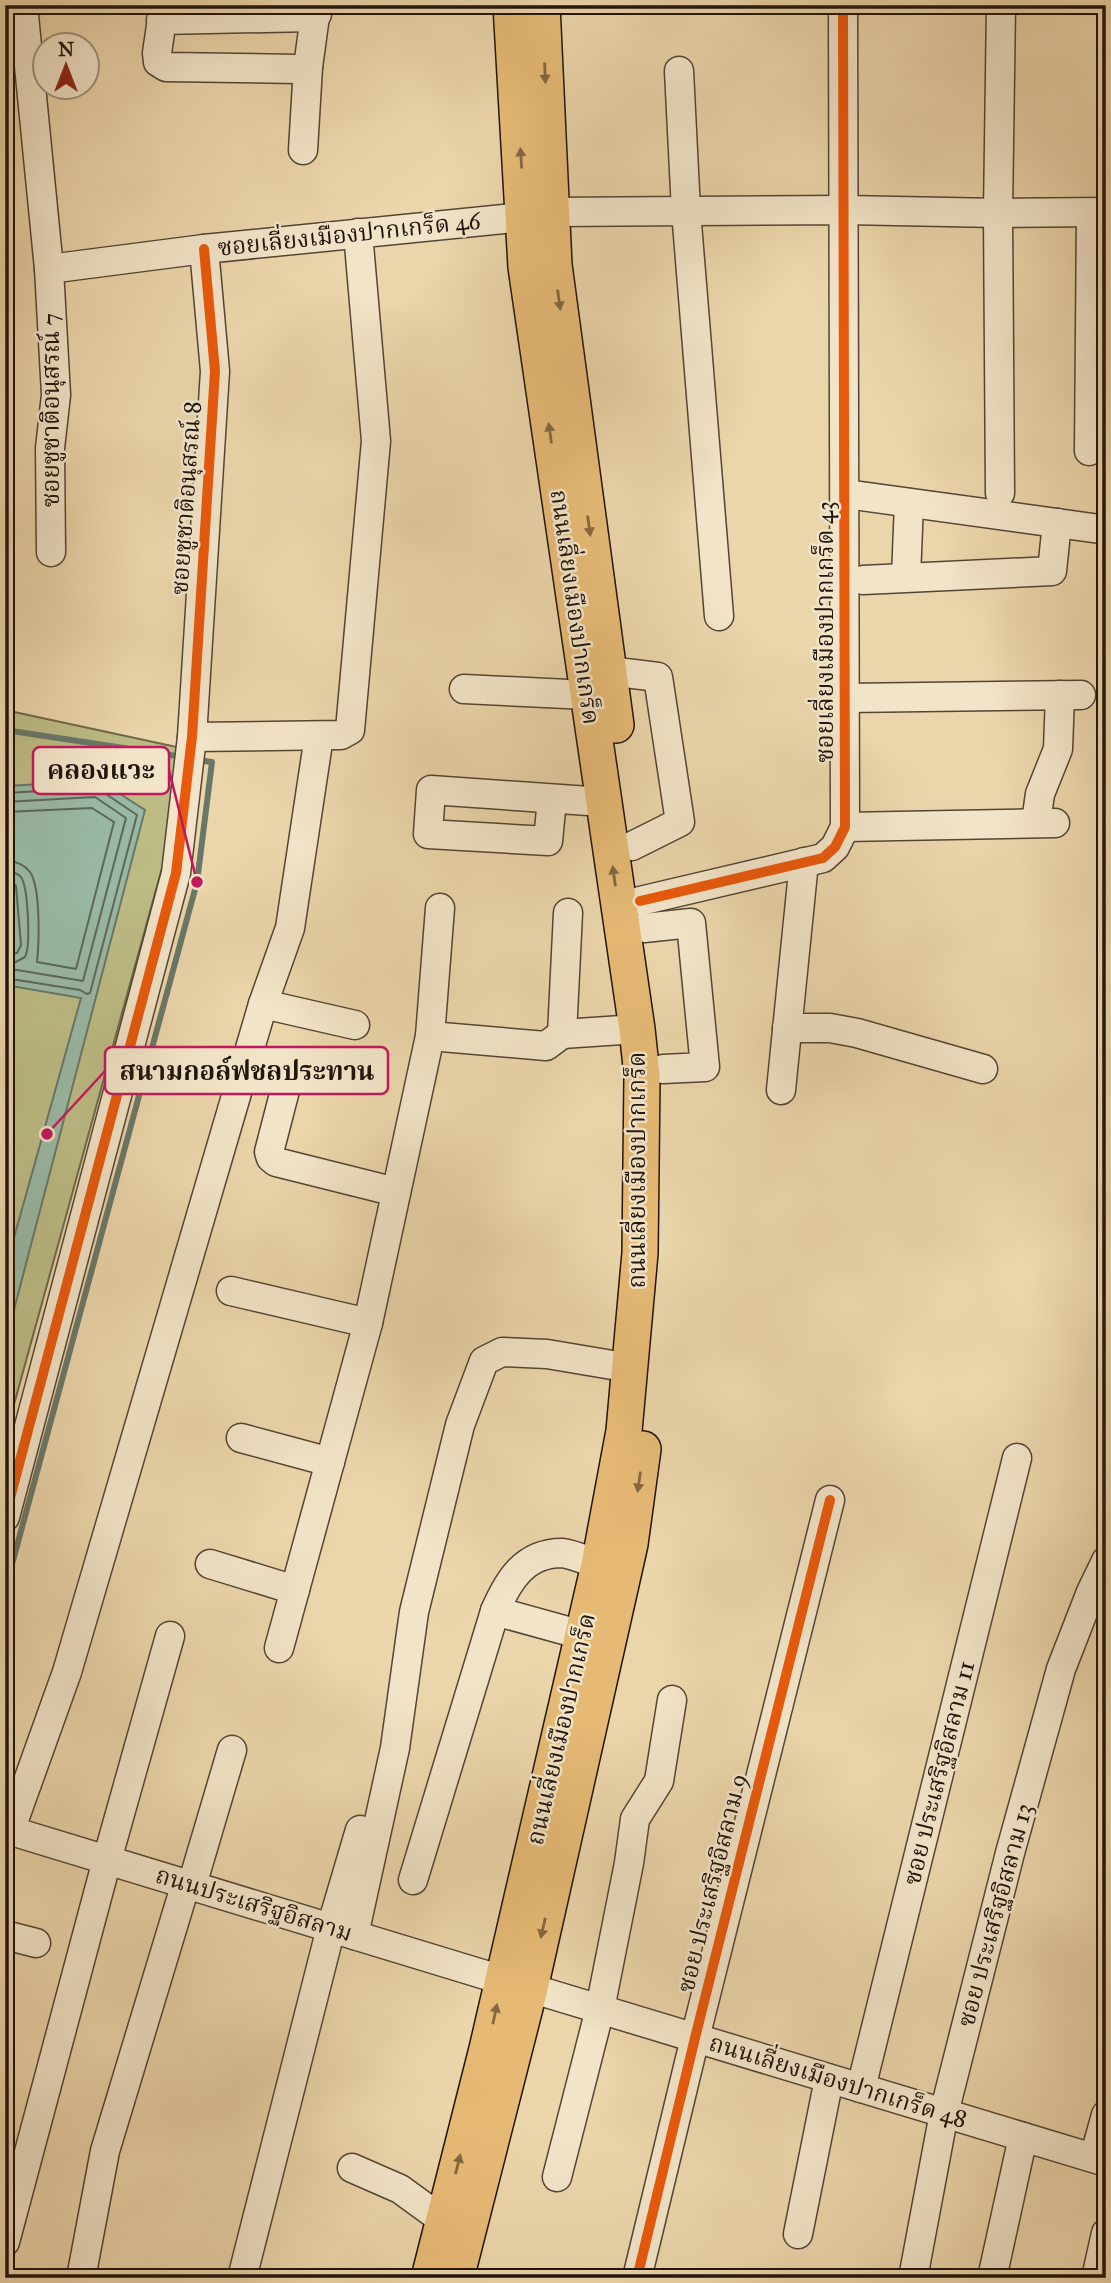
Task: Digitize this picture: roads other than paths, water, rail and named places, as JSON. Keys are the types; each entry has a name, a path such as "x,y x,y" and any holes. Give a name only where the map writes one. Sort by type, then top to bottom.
{"main road":[{"name":"ถนนเลี่ยงเมืองปากเกร็ด","path":"456,2278 624,1431 640,1253 642,1076 603,802 598,683 554,265 538,214 511,5"},
{"name":"ถนนเลี่ยงเมืองปากเกร็ด","path":"538,214 542,5"},
{"name":"ถนนเลี่ยงเมืองปากเกร็ด","path":"429,2278 516,1984 630,1544 646,1431 662,1254 663,1069 632,846 598,683"}],"street":[{"name":"ซอยชูชาติอนุสรณ์ 7","path":"23,5 50,269 56,395 50,449 51,552"},
{"name":"ซอยเลี่ยงเมืองปากเกร็ด 43","path":"843,5 845,827"},
{"path":"1000,493 998,213 1001,5"},
{"path":"303,150 308,67 317,11 162,12 157,53 158,62 166,66 308,67"},
{"path":"679,71 686,211 719,616"},
{"name":"ซอยเลี่ยงเมืองปากเกร็ด 46","path":"50,269 204,249 538,214 845,210 1098,213"},
{"path":"1089,451 1098,213"},
{"path":"190,751 341,735 350,730 376,441 358,233"},
{"name":"ซอยชูชาติอนุสรณ์ 8","path":"5,1517 176,873 190,751 215,371 204,249"},
{"path":"845,494 1100,529"},
{"path":"906,577 909,503"},
{"path":"863,580 1052,570 1057,523"},
{"path":"464,689 598,683 658,677 680,822 632,846"},
{"path":"642,915 823,858 832,852 845,827 1045,823 1040,794 1058,749 1070,695 846,698"},
{"path":"8,1830 67,1672 263,1004 290,928 319,736"},
{"path":"552,799 603,802"},
{"path":"781,1090 804,862"},
{"path":"279,1648 368,1323 397,1192 430,1036 440,908"},
{"path":"430,1036 545,1046 562,1025 568,913"},
{"path":"642,915 691,923 705,1067 663,1069"},
{"path":"263,1004 355,1025"},
{"path":"562,1025 635,1019"},
{"path":"788,1028 830,1028 858,1033 983,1069"},
{"path":"290,1071 269,1152 271,1158 276,1163 397,1192"},
{"path":"232,1291 368,1323"},
{"path":"242,2278 395,1748 414,1612 460,1425 484,1361 502,1352 547,1354 630,1368"},
{"path":"241,1438 330,1462"},
{"name":"ซอย ประเสริฐอิสลาม 11","path":"861,2088 1017,1458"},
{"name":"ซอย ประเสริฐอิสลาม 9","path":"638,2278 695,2038 830,1500"},
{"path":"413,1880 495,1611 507,1584 523,1565 539,1557 564,1553 599,1565"},
{"name":"ซอย ประเสริฐอิสลาม 13","path":"913,2278 944,2113 1010,1853 1061,1669 1106,1561"},
{"path":"210,1564 295,1590"},
{"path":"495,1611 582,1635"},
{"path":"5,2242 170,1636"},
{"path":"557,2178 600,2009 635,1819 659,1782 672,1700"},
{"path":"342,1931 380,1726"},
{"path":"81,2278 105,2151 232,1750"},
{"name":"ถนนประเสริฐอิสลาม","path":"8,1830 516,1984"},
{"path":"5,1935 36,1943"},
{"name":"ถนนเลี่ยงเมืองปากเกร็ด 48","path":"516,1984 1100,2160"},
{"path":"797,2234 829,2078"},
{"path":"1100,2160 1106,2115"},
{"path":"992,2278 1023,2137"},
{"path":"352,2168 400,2189 444,2221"},
{"path":"1096,2278 1106,2233"}],"water":[{"path":"100,781 145,810 5,1344 5,1270 81,998 5,985 5,949 14,947 5,847 5,786"}],"waterway":[{"path":"5,730 183,757"},
{"path":"5,1590 197,882 212,762 197,760"}],"place":[{"name":"คลองแวะ","path":"197,882"},
{"name":"สนามกอล์ฟชลประทาน","path":"47,1134"}]}
